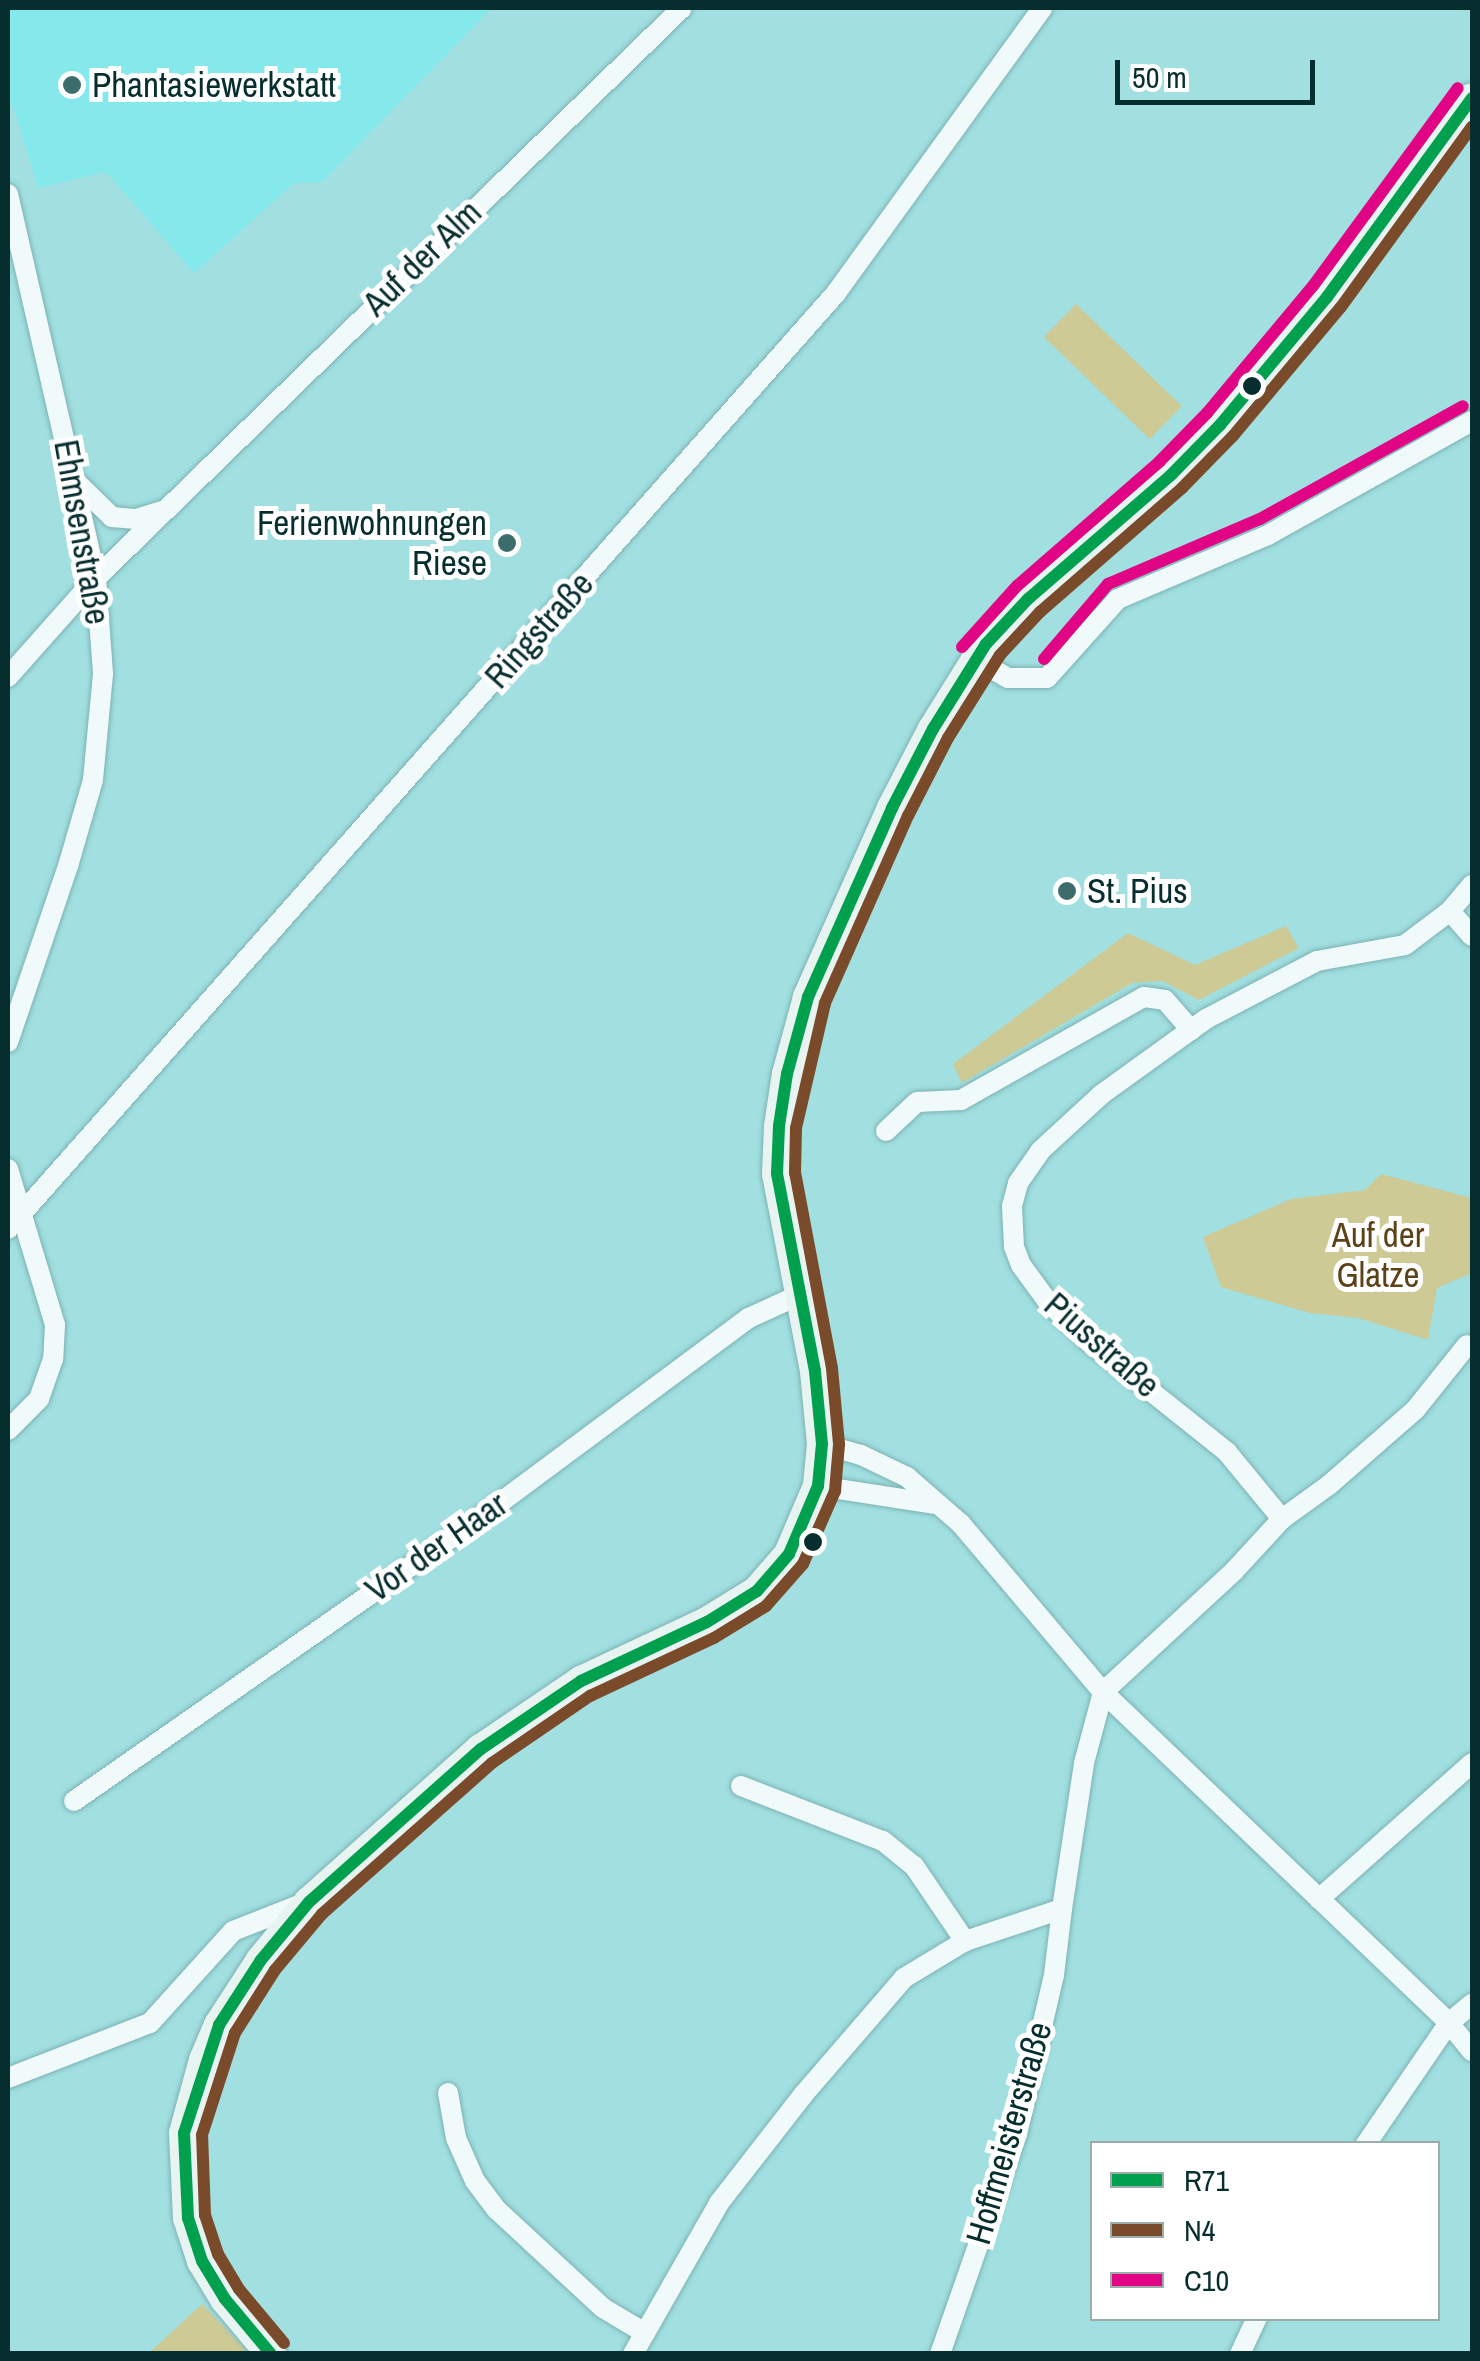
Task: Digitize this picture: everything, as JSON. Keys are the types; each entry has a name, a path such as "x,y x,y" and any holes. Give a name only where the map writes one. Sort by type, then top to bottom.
{"street":[{"name":"Auf der Alm","path":"8,678 96,578 682,8"},
{"name":"Ringstraße","path":"15,1221 836,294 1042,8"},
{"path":"271,2354 224,2299 202,2262 188,2218 184,2133 198,2078 219,2025 261,1960 309,1902 412,1807 510,1727 581,1681 707,1622 757,1591 789,1554 818,1486 822,1444 815,1370 776,1174 779,1126 796,1035 828,950 892,808 975,660 1028,599 1171,475 1220,425 1328,298 1472,98"},
{"name":"Ehmsenstraße","path":"8,194 96,578 103,674 92,780 68,866 8,1042"},
{"path":"975,660 1008,678 1048,678 1118,599 1268,535 1472,421"},
{"path":"74,478 112,517 136,519 165,511"},
{"name":"Piusstraße","path":"1282,1519 1227,1452 1068,1323 1032,1282 1014,1246 1012,1206 1024,1170 1102,1094 1191,1030 1306,966 1405,946 1450,911 1472,885"},
{"path":"1450,911 1472,936"},
{"path":"886,1131 917,1102 961,1100 1144,997 1165,1000 1191,1030"},
{"path":"8,1169 15,1221 47,1292 56,1325 53,1359 39,1399 8,1430"},
{"name":"Vor der Haar","path":"74,1801 478,1519 748,1318 798,1294"},
{"path":"1103,1692 1234,1571 1282,1519 1330,1486 1415,1410 1467,1345"},
{"path":"822,1444 884,1464 907,1477 936,1504 1009,1576 1103,1692 1449,2023 1472,2051"},
{"path":"818,1486 936,1504"},
{"name":"Hoffmeisterstraße","path":"940,2354 1016,2134 1054,1975 1084,1764 1103,1692"},
{"path":"1320,1900 1472,1763"},
{"path":"741,1786 882,1840 914,1866 965,1941"},
{"path":"8,2078 150,2023 233,1930 309,1902"},
{"path":"633,2354 718,2203 803,2095 904,1978 965,1941 1062,1909"},
{"path":"1368,2141 1449,2023 1472,2004"},
{"path":"448,2093 456,2138 475,2181 496,2208 603,2308 645,2333"},
{"path":"1240,2354 1256,2321"}],"shaded area":[{"path":"8,8 492,8 322,182 294,183 194,273 106,172 38,188 14,108 8,100"}],"green space":[{"path":"1076,304 1182,406 1150,439 1044,337"},
{"path":"1286,926 1299,948 1199,1000 1162,981 1132,983 962,1083 953,1064 1128,933 1195,965"},
{"name":"Auf der Glatze","path":"1381,1174 1472,1198 1472,1273 1437,1288 1428,1340 1358,1318 1310,1313 1221,1287 1203,1237 1291,1199 1365,1190"},
{"path":"202,2304 249,2353 149,2353"}],"transit line":[{"name":"C10","path":"962,647 1017,586 1159,462 1207,413 1313,286 1458,88"},
{"name":"R71","path":"271,2354 225,2299 202,2261 188,2218 184,2133 219,2025 261,1960 309,1902 481,1749 581,1681 707,1622 757,1591 789,1554 818,1486 822,1444 815,1371 777,1174 779,1126 787,1074 808,997 892,808 933,729 986,644 1028,599 1171,475 1220,425 1327,297 1472,98"},
{"name":"N4","path":"284,2343 239,2289 218,2254 205,2215 202,2135 235,2033 275,1970 322,1914 492,1763 590,1696 714,1638 766,1606 803,1564 835,1491 839,1444 832,1368 795,1173 796,1128 825,1003 908,816 948,738 1000,655 1040,612 1182,488 1233,436 1341,307 1472,127"},
{"name":"C10","path":"1044,659 1108,584 1260,519 1463,406"}],"place":[{"name":"Phantasiewerkstatt","path":"72,85"},
{"name":"Ferienwohnungen Riese","path":"507,543"},
{"name":"St. Pius","path":"1067,891"}]}
